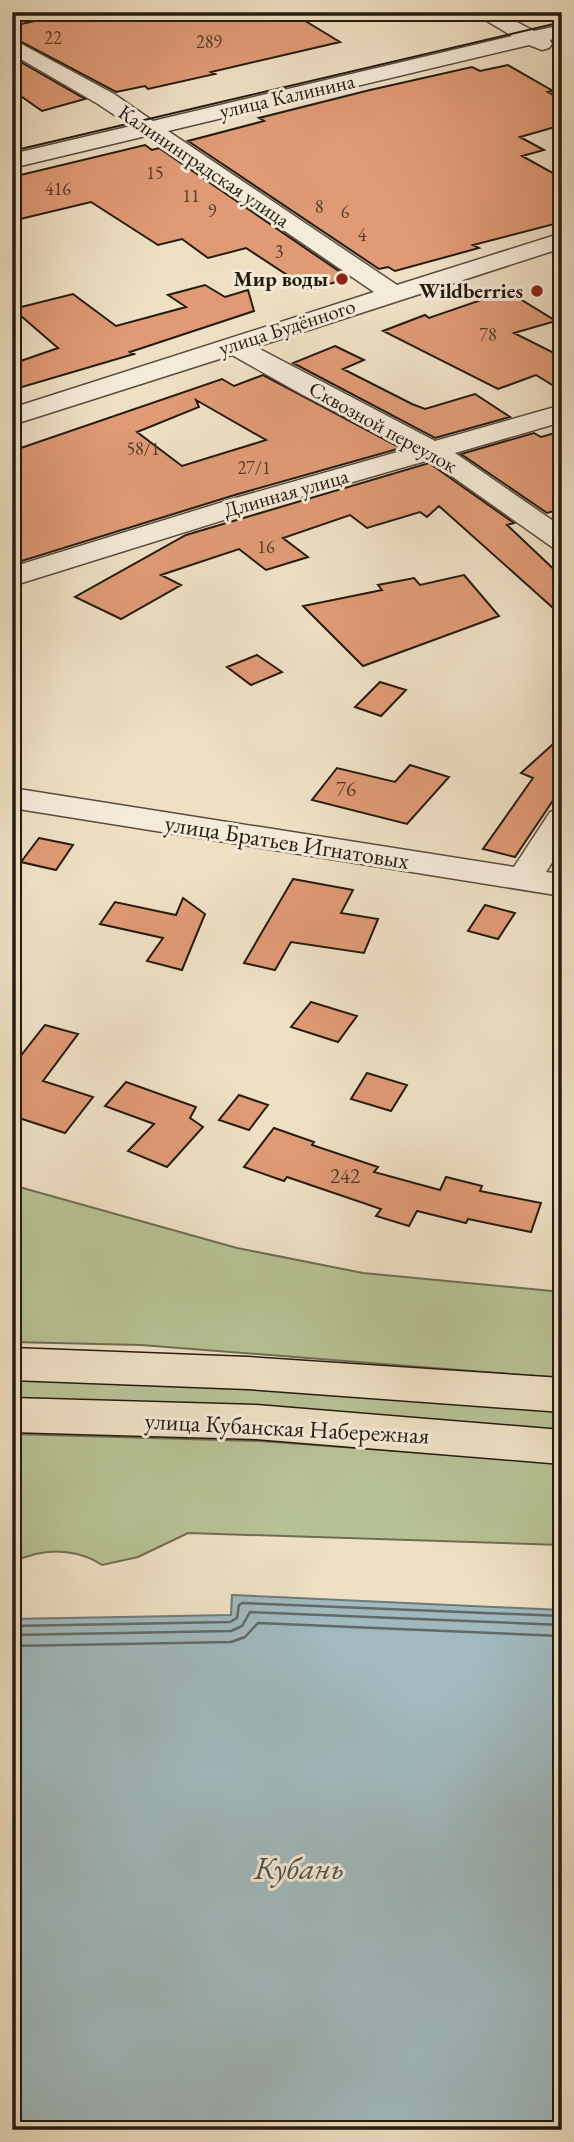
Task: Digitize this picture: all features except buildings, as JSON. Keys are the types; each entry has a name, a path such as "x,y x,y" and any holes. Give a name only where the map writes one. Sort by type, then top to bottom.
{"main road":[{"name":"улица Кубанская Набережная","path":"12,1364 248,1373 562,1395"},
{"name":"улица Кубанская Набережная","path":"12,1415 256,1422 562,1447"}],"street":[{"path":"482,12 562,54"},
{"name":"улица Калинина","path":"247,84 557,12"},
{"name":"улица Калинина","path":"12,161 562,31"},
{"name":"Калининградская улица","path":"12,45 114,115 148,129 393,293"},
{"path":"114,115 158,104"},
{"name":"улица Будённого","path":"12,417 562,240"},
{"name":"Сквозной переулок","path":"234,345 434,451 562,541"},
{"name":"Длинная улица","path":"12,577 249,503 562,413"},
{"name":"улица Братьев Игнатовых","path":"12,797 562,885"},
{"path":"524,880 562,819"}],"green space":[{"path":"12,1185 237,1248 363,1273 562,1292 562,1378 141,1345 12,1342"},
{"path":"12,1380 202,1386 562,1410 562,1433 12,1403"},
{"path":"12,1434 260,1441 562,1463 562,1545 188,1533 138,1557 102,1565 81,1555 58,1552 34,1554 12,1563"}],"water":[{"name":"Кубань","path":"232,1595 562,1610 562,2130 12,2130 12,1619 231,1615"}],"tram line":[{"path":"12,151 562,22"}],"place":[{"name":"Мир воды","path":"342,279"},
{"name":"Wildberries","path":"537,291"}]}
